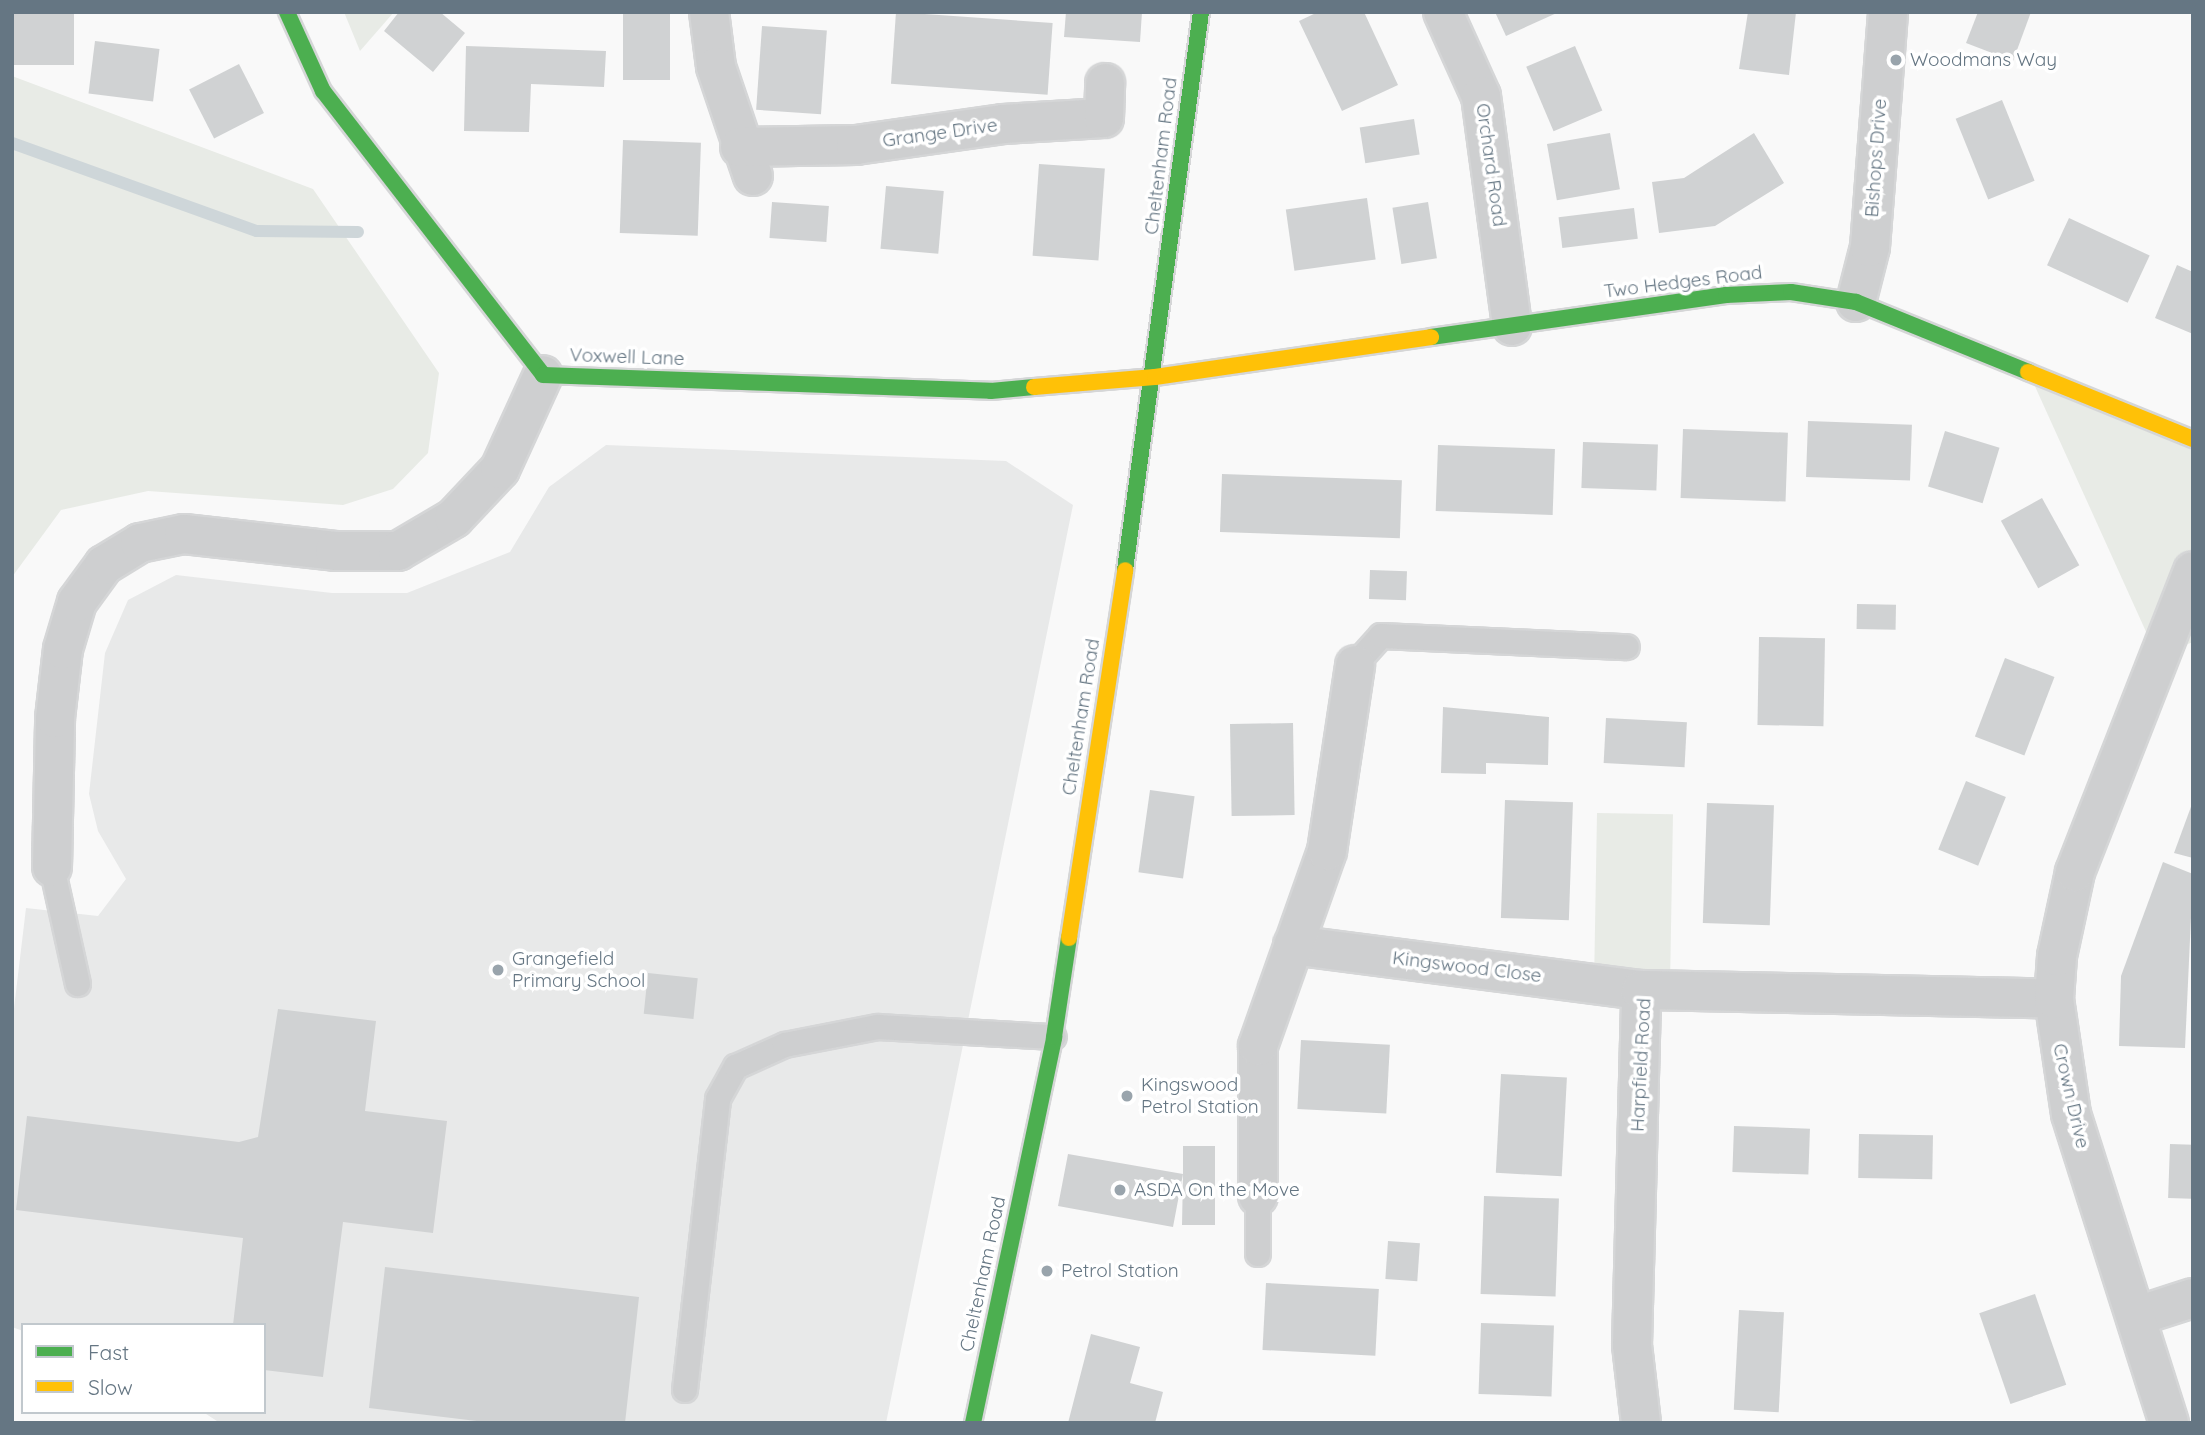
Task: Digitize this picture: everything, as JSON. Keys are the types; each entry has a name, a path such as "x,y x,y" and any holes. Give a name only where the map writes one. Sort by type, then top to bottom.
{"street":[{"name":"Voxwell Lane","path":"287,12 323,91 543,375 991,391 1155,377"},
{"name":"Grange Drive","path":"709,12 716,67 747,162 1003,124 1104,118 1105,83"},
{"name":"Cheltenham Road","path":"973,1423 1054,1037 1155,377 1202,12"},
{"name":"Orchard Road","path":"1443,12 1481,96 1512,326"},
{"name":"Bishops Drive","path":"1856,302 1870,247 1888,12"},
{"name":"Two Hedges Road","path":"1155,377 1758,292 1856,302 2193,439"},
{"path":"52,867 55,718 63,649 78,603 104,565 140,543 184,534 335,551 398,551 454,518 500,469 543,375"},
{"name":"Crown Drive","path":"2169,1423 2071,1114 2054,999 2057,956 2075,872 2193,572"},
{"path":"1258,1196 1258,1046 1327,851 1355,664"},
{"name":"Kingswood Close","path":"1293,945 1641,990"},
{"name":"Harpfield Road","path":"1641,1423 1632,1345 1641,990 2054,999"},
{"path":"2137,1316 2193,1298"}],"lane":[{"path":"1355,664 1381,636 1627,647"},
{"path":"52,867 78,984"},
{"path":"685,1390 718,1099 736,1067 785,1045 878,1027 1054,1037"},
{"path":"1258,1196 1258,1254"}],"shaded area":[{"path":"344,12 394,12 360,51"},
{"path":"12,76 313,189 439,373 428,453 393,489 343,505 148,491 61,510 12,577"},
{"path":"2029,373 2193,442 2193,642 2157,656"},
{"name":"Grangefield Primary School","path":"606,445 1006,461 1073,505 886,1423 220,1423 206,1414 266,1414 266,1323 21,1323 21,1330 12,1327 12,1025 26,908 98,916 126,879 98,831 89,794 105,653 128,600 176,575 332,593 407,593 510,552 549,487"},
{"path":"1597,813 1673,814 1670,984 1594,983"}],"building":[{"path":"12,12 74,12 74,65 12,65"},
{"path":"399,12 440,12 465,33 433,72 384,31"},
{"path":"623,12 670,12 670,80 623,80"},
{"path":"896,12 1053,23 1048,95 891,84"},
{"path":"1066,12 1142,12 1140,42 1064,37"},
{"path":"1318,12 1364,12 1398,85 1342,111 1299,21"},
{"path":"1495,12 1559,12 1506,36"},
{"path":"1748,12 1796,12 1789,75 1739,69"},
{"path":"1978,12 2031,12 2013,61 1966,43"},
{"path":"762,26 827,31 821,114 756,110"},
{"path":"95,41 160,49 153,102 89,94"},
{"path":"466,46 606,51 604,87 531,84 529,132 464,131"},
{"path":"1575,46 1602,110 1554,131 1526,67"},
{"path":"239,64 264,113 214,138 189,89"},
{"path":"2002,100 2035,181 1988,199 1956,119"},
{"path":"1414,119 1420,155 1365,163 1360,128"},
{"path":"1610,133 1620,189 1557,200 1547,144"},
{"path":"1754,133 1784,183 1715,226 1659,233 1652,182 1684,178"},
{"path":"623,140 701,143 698,236 620,233"},
{"path":"1039,164 1105,169 1098,260 1033,256"},
{"path":"886,186 944,191 938,254 881,249"},
{"path":"1367,198 1376,259 1294,271 1286,209"},
{"path":"772,202 829,206 826,242 769,238"},
{"path":"1428,202 1437,258 1401,264 1392,208"},
{"path":"1634,208 1638,239 1562,248 1559,217"},
{"path":"2069,218 2150,256 2128,303 2047,265"},
{"path":"2177,265 2193,272 2193,334 2155,318"},
{"path":"1808,421 1912,425 1910,481 1806,477"},
{"path":"1683,429 1788,433 1786,502 1681,498"},
{"path":"1945,431 2000,448 1983,503 1928,486"},
{"path":"1583,442 1658,445 1656,491 1581,488"},
{"path":"1438,445 1555,449 1553,515 1436,511"},
{"path":"1222,474 1402,480 1400,538 1220,532"},
{"path":"2042,498 2079,565 2038,588 2001,521"},
{"path":"1370,570 1407,571 1406,600 1369,599"},
{"path":"1857,604 1896,605 1896,630 1857,629"},
{"path":"1759,637 1825,638 1823,726 1757,725"},
{"path":"2005,658 2054,677 2024,755 1975,736"},
{"path":"1443,707 1549,717 1548,765 1486,763 1486,774 1441,773"},
{"path":"1606,718 1687,722 1685,767 1604,763"},
{"path":"1293,723 1295,815 1232,816 1230,724"},
{"path":"1966,781 2006,797 1978,866 1938,850"},
{"path":"1150,790 1195,796 1183,878 1138,872"},
{"path":"1505,800 1573,802 1569,920 1501,918"},
{"path":"1707,803 1774,805 1770,925 1703,923"},
{"path":"2193,804 2193,858 2174,853"},
{"path":"2163,862 2193,874 2185,1048 2119,1046 2121,976"},
{"path":"648,973 698,978 693,1019 644,1014"},
{"path":"278,1009 376,1021 365,1111 447,1121 433,1233 343,1222 323,1377 266,1370 266,1323 233,1323 243,1238 16,1210 27,1116 239,1142 258,1137"},
{"path":"1301,1040 1390,1045 1386,1114 1297,1109"},
{"path":"1501,1074 1567,1077 1562,1176 1496,1173"},
{"path":"1734,1126 1810,1129 1808,1175 1732,1172"},
{"path":"1859,1134 1933,1135 1932,1179 1858,1178"},
{"path":"2170,1144 2193,1145 2191,1199 2168,1198"},
{"path":"1183,1146 1215,1146 1215,1225 1182,1225"},
{"name":"ASDA On the Move","path":"1068,1154 1183,1174 1173,1227 1058,1206"},
{"path":"1484,1196 1559,1199 1556,1297 1481,1294"},
{"path":"1388,1241 1420,1243 1417,1281 1385,1279"},
{"path":"385,1267 639,1297 625,1423 493,1423 369,1408"},
{"path":"1266,1283 1379,1289 1375,1356 1262,1350"},
{"path":"2035,1294 2066,1385 2010,1404 1979,1313"},
{"path":"1739,1310 1784,1312 1779,1412 1734,1410"},
{"path":"1481,1323 1554,1326 1551,1397 1479,1394"},
{"path":"1091,1334 1140,1347 1130,1383 1163,1392 1155,1423 1068,1423"}],"waterway":[{"path":"12,143 257,231 358,232"}],"traffic: fast":[{"path":"287,12 323,91 543,375 991,391 1034,387"},
{"path":"1125,570 1201,12"},
{"path":"1431,337 1726,295 1791,292 1856,302 2028,372"},
{"path":"973,1423 1054,1037 1069,938"}],"traffic: slow":[{"path":"1034,387 1155,377 1431,337"},
{"path":"2028,372 2193,439"},
{"path":"1069,938 1125,570"}],"place":[{"name":"Woodmans Way","path":"1896,60"},
{"name":"Grangefield Primary School","path":"498,970"},
{"name":"Kingswood Petrol Station","path":"1127,1096"},
{"name":"ASDA On the Move","path":"1120,1190"},
{"name":"Petrol Station","path":"1047,1271"}]}
